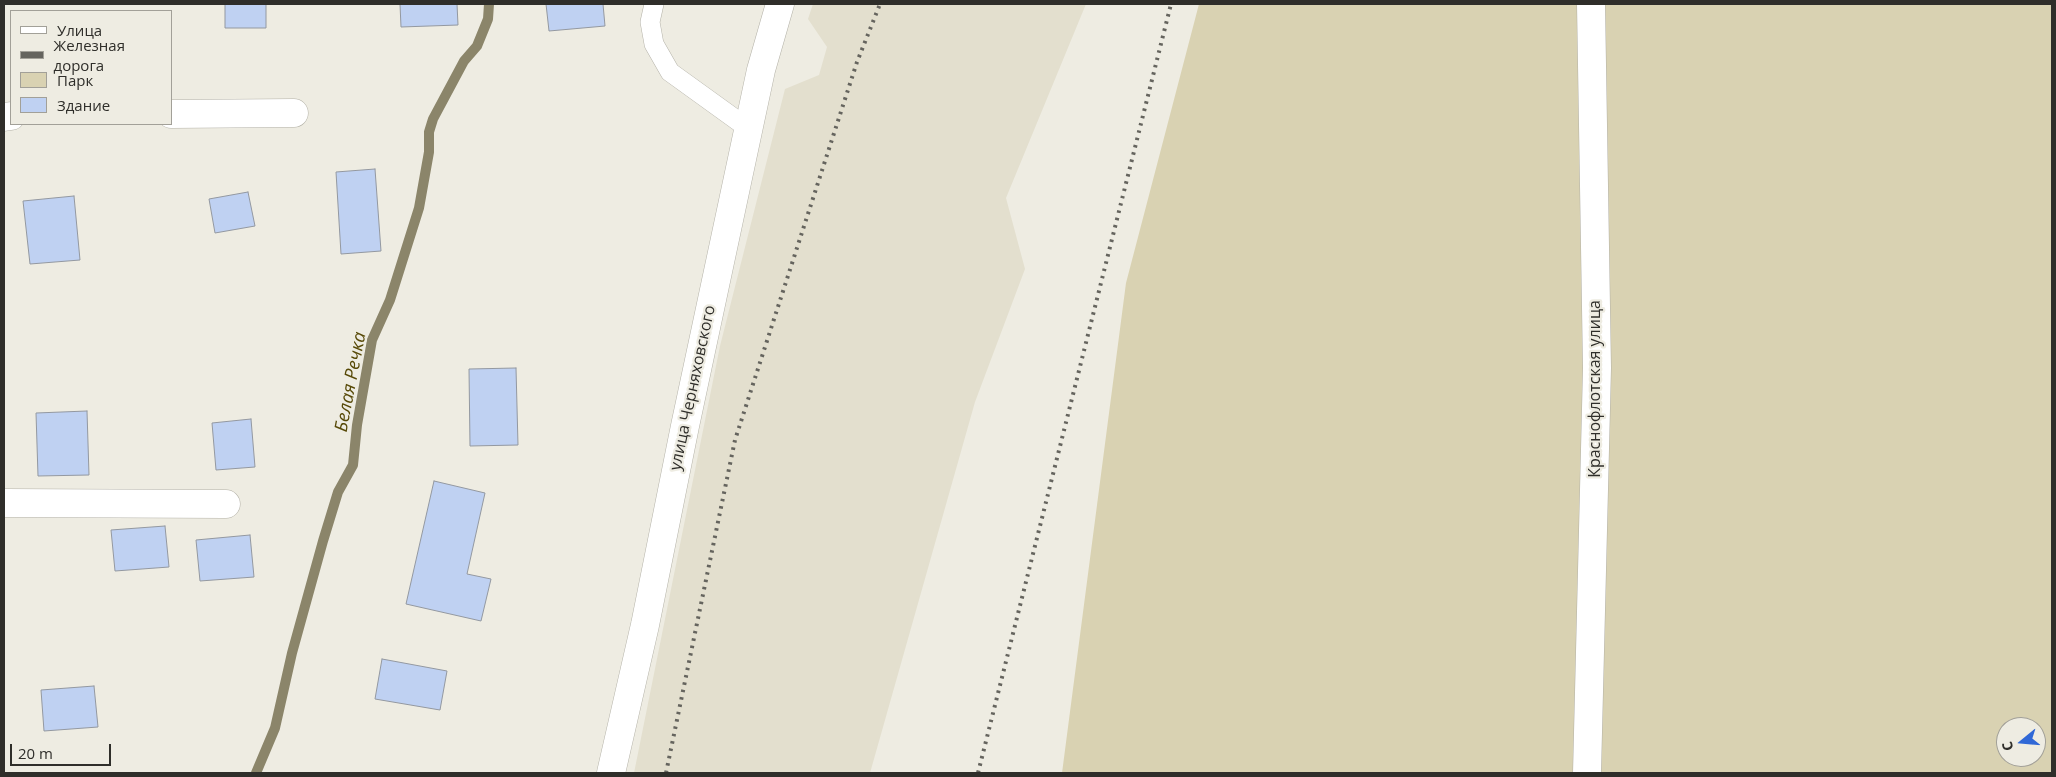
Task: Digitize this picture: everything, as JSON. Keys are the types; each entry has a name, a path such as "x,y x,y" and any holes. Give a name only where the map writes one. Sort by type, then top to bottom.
{"street":[{"name":"улица Черняховского","path":"611,773 645,625 761,70 780,4"},
{"name":"Краснофлотская улица","path":"1586,773 1597,368 1591,4"},
{"path":"172,114 294,113"},
{"path":"4,503 226,504"}],"lane":[{"path":"654,4 650,22 654,44 670,72 749,129"}],"shaded area":[{"path":"813,4 1086,4 1006,198 1025,269 975,402 870,773 634,773 720,346 785,89 819,75 827,47 808,19"}],"green space":[{"path":"1199,4 2052,4 2052,773 1062,773 1126,283"}],"building":[{"path":"225,4 266,4 266,28 225,28"},
{"path":"400,4 457,4 458,25 401,27"},
{"path":"546,4 603,4 605,26 549,31"},
{"path":"375,169 381,251 341,254 336,172"},
{"path":"248,192 255,226 215,233 209,199"},
{"path":"74,196 80,260 30,264 23,201"},
{"path":"516,368 518,445 470,446 469,369"},
{"path":"87,411 89,475 38,476 36,413"},
{"path":"251,419 255,467 216,470 212,423"},
{"path":"434,481 485,493 467,574 491,579 481,621 406,604"},
{"path":"165,526 169,567 115,571 111,530"},
{"path":"250,535 254,577 200,581 196,540"},
{"path":"382,659 447,671 440,710 375,699"},
{"path":"94,686 98,727 44,731 41,690"}],"waterway":[{"name":"Белая Речка","path":"256,773 275,728 292,653 338,492 353,465 357,425 372,340 390,300 419,208 429,152 429,132 433,119 464,61 477,46 488,19 489,4"}],"railway":[{"path":"666,773 735,440 857,62 880,4"},
{"path":"978,773 1171,4"}]}
